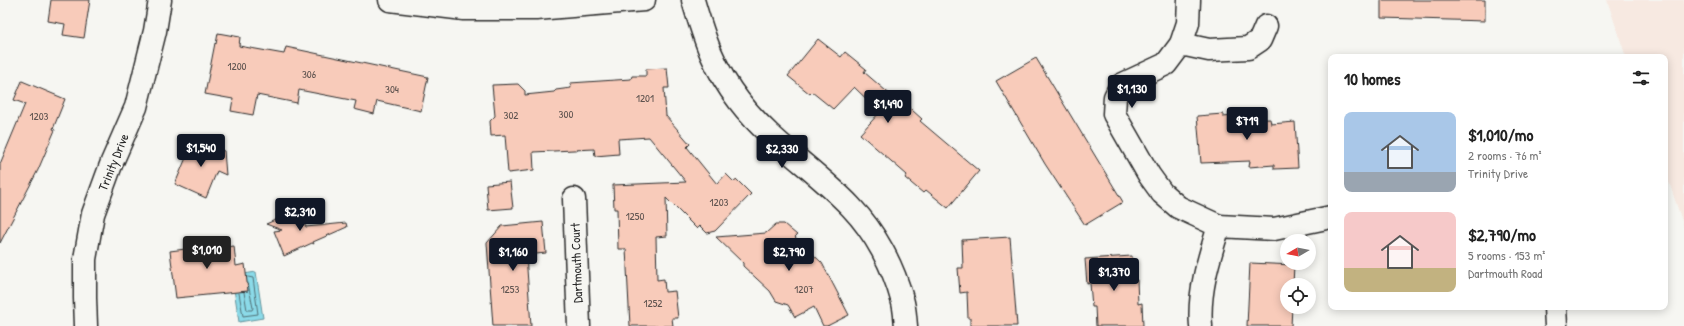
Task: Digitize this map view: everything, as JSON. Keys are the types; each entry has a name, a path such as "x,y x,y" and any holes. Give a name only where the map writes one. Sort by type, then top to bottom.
{"street":[{"name":"Trinity Drive","path":"86,326 85,259 93,214 112,162 136,107 155,31 160,0"},
{"path":"390,0 464,9 536,9 644,0"},
{"path":"693,0 705,41 723,78 739,102 787,151 851,207 874,235 891,270 902,300 906,326"},
{"path":"1189,0 1188,24 1181,44 1166,64 1121,85 1115,97 1114,114 1149,175 1162,192 1178,207 1219,226 1274,229 1328,218"},
{"path":"1181,44 1209,50 1248,48 1260,40 1266,26"},
{"name":"Dartmouth Court","path":"574,199 579,326"},
{"path":"1200,326 1208,259 1219,226"},
{"path":"1555,310 1556,326"}],"shaded area":[{"path":"1607,0 1684,0 1684,227 1668,179 1668,54 1625,54"}],"water":[{"path":"256,272 263,318 239,322 232,276"}],"building":[{"path":"51,0 90,0 84,38 63,35 65,24 48,21"},
{"path":"1381,0 1485,0 1485,21 1381,18"},
{"path":"218,33 240,37 239,46 284,54 286,47 428,77 421,111 377,101 374,114 354,109 356,101 299,90 297,103 257,95 253,115 231,111 233,99 205,94"},
{"path":"818,39 841,57 845,52 866,69 864,72 901,104 903,102 922,119 920,121 979,171 948,208 926,190 923,193 905,178 907,175 860,134 880,112 854,87 833,109 812,92 810,94 788,76"},
{"path":"1036,58 1123,202 1085,225 1045,164 996,81"},
{"path":"667,68 669,88 664,88 666,116 690,144 687,147 717,184 726,174 734,182 736,179 751,194 715,231 707,233 700,226 697,229 666,198 667,236 656,237 657,280 664,279 665,292 675,291 678,318 672,318 673,326 630,326 626,249 618,249 617,209 614,209 613,185 686,182 649,137 618,139 619,154 595,156 594,149 533,152 534,170 508,173 505,135 491,136 490,121 495,116 492,85 518,84 525,91 525,95 554,92 556,90 571,88 570,83 631,79 632,76 646,76 646,69"},
{"path":"22,81 65,99 53,129 55,130 38,170 0,243 0,164 25,104 14,100"},
{"path":"1223,114 1223,117 1246,115 1247,120 1270,119 1271,124 1295,122 1298,168 1274,169 1274,165 1249,167 1250,161 1201,163 1197,116"},
{"path":"193,141 202,141 224,151 226,175 217,171 206,198 175,184"},
{"path":"510,182 513,208 488,210 486,184"},
{"path":"298,210 306,227 346,223 347,227 313,242 314,244 312,243 284,256 274,231 282,230 266,224"},
{"path":"543,222 546,253 526,255 531,326 493,326 487,243 502,226"},
{"path":"776,224 784,224 797,235 795,237 822,263 849,315 827,326 823,326 814,307 795,317 788,305 776,301 770,291 743,266 743,263 716,237 766,233"},
{"path":"1010,237 1017,326 970,326 970,318 968,318 967,292 960,293 958,268 963,268 962,240"},
{"path":"217,238 218,245 226,244 226,247 234,246 236,266 245,264 248,291 176,298 170,251 193,248 192,241"},
{"path":"1132,256 1134,280 1137,280 1138,304 1142,303 1143,326 1096,326 1095,307 1092,307 1090,283 1087,284 1085,259"},
{"path":"1250,263 1280,264 1280,270 1294,270 1293,278 1280,278 1280,314 1292,314 1291,326 1247,326"}]}
